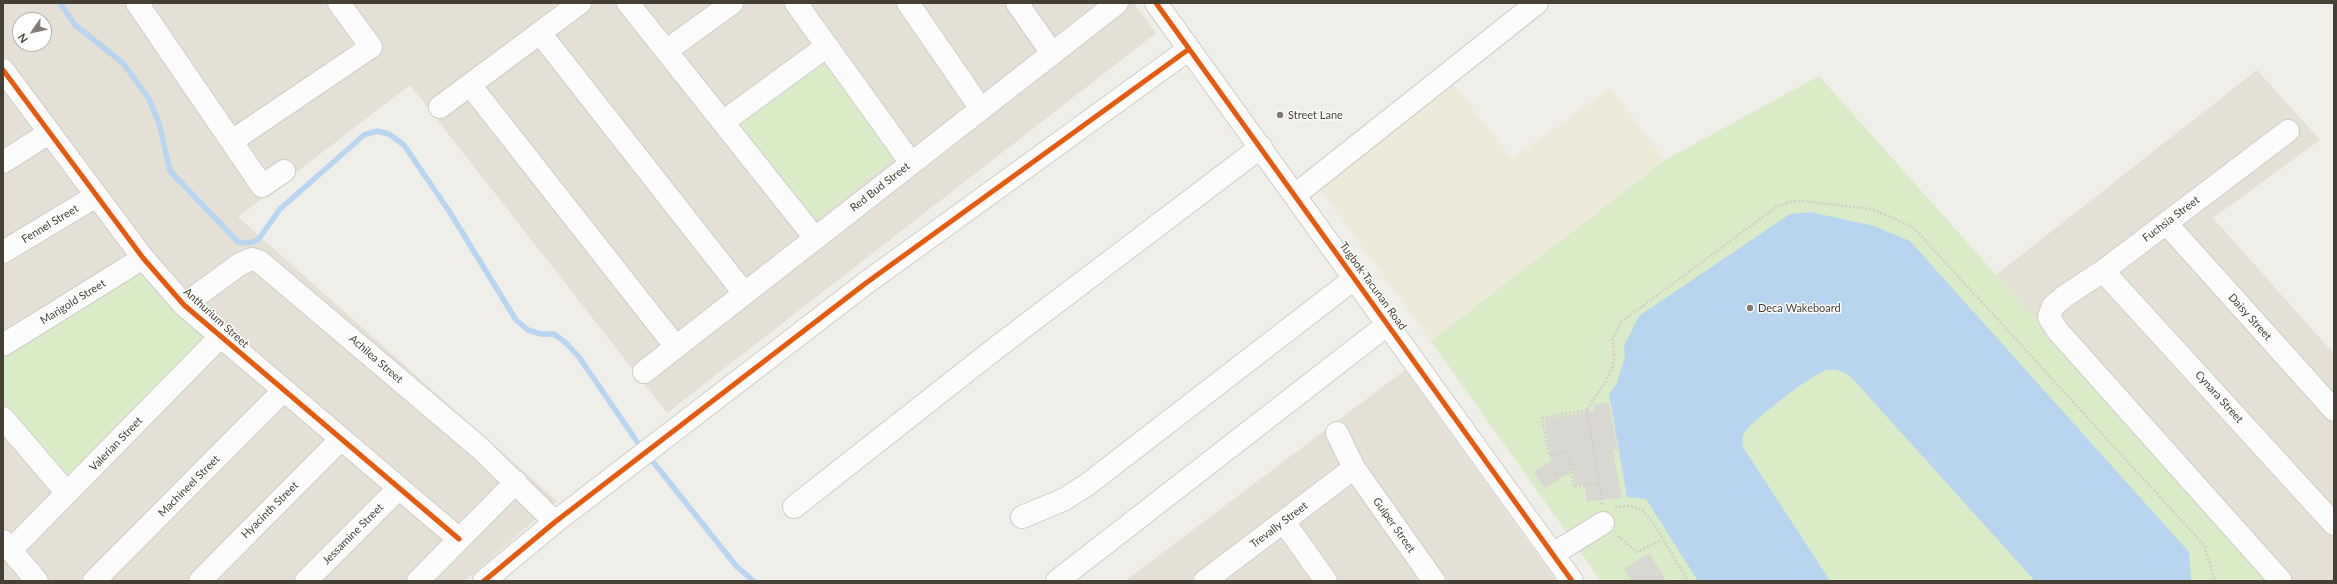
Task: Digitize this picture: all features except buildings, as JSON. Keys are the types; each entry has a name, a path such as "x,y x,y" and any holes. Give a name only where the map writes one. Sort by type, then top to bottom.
{"street":[{"path":"137,3 262,186 284,171"},
{"path":"232,142 371,47 339,3"},
{"path":"440,107 580,3"},
{"path":"628,3 815,238"},
{"path":"666,51 732,3"},
{"path":"796,3 911,163"},
{"path":"908,3 981,109"},
{"path":"1017,3 1052,53"},
{"name":"Red Bud Street","path":"644,372 1117,3"},
{"name":"Tugbok-Tacunan Road","path":"1156,3 1262,147 1572,581"},
{"path":"1295,195 1537,3"},
{"path":"540,33 744,293"},
{"path":"723,122 827,46"},
{"path":"484,581 555,522 866,283 1189,49"},
{"name":"Anthurium Street","path":"4,72 143,258 184,304 459,539"},
{"path":"470,85 676,347"},
{"name":"Fuchsia Street","path":"2282,581 2057,330 2049,317 2053,306 2103,271 2288,131"},
{"path":"3,162 50,133"},
{"path":"794,507 996,348 1262,147"},
{"name":"Fennel Street","path":"3,252 96,196"},
{"name":"Daisy Street","path":"2166,223 2334,410"},
{"name":"Marigold Street","path":"3,345 143,258"},
{"name":"Achilea Street","path":"184,304 240,264 252,259 259,261 481,449 555,522"},
{"name":"Cynara Street","path":"2103,271 2334,524"},
{"path":"1022,517 1065,499 1088,484 1355,278"},
{"path":"1056,581 1388,324"},
{"name":"Valerian Street","path":"7,546 67,493 221,336"},
{"name":"Machineel Street","path":"94,581 284,390"},
{"path":"3,418 67,493"},
{"name":"Gulper Street","path":"1337,433 1354,468 1434,581"},
{"name":"Hyacinth Street","path":"200,581 341,439"},
{"name":"Trevally Street","path":"1211,579 1354,468"},
{"path":"418,581 516,482"},
{"name":"Jessamine Street","path":"306,581 399,488"},
{"path":"1553,554 1605,513"},
{"path":"1284,522 1326,581"},
{"path":"7,546 37,581"}],"path":[{"path":"1661,540 1637,552 1605,513 1587,410 1614,366 1615,352 1612,340 1621,322 1775,208 1790,202 1803,201 1872,209 1913,227 2204,545 2215,581"},
{"path":"1587,410 1542,418 1549,455 1568,452 1574,487 1600,483"},
{"path":"1555,475 1572,473"},
{"path":"1605,513 1633,506 1643,511 1654,524 1661,540 1688,581"}],"shaded area":[{"path":"3,3 1134,3 1156,33 667,413 410,85 238,217 557,501 465,581 3,581"},
{"path":"2257,70 2320,140 2213,218 2334,354 2334,581 2269,581 1996,275"},
{"path":"1452,82 1512,159 1610,88 1665,160 1431,341 1320,189"},
{"path":"1405,370 1556,581 1125,581"}],"green space":[{"path":"824,61 895,158 814,221 738,125"},
{"name":"Deca Wakeboard","path":"1819,76 2269,581 1601,581 1431,341 1665,160"},
{"path":"139,272 159,297 203,338 68,477 3,401 3,358"}],"water":[{"path":"1811,212 1874,226 1910,241 2189,552 2191,581 2035,581 1852,378 1841,371 1827,370 1796,388 1757,420 1743,435 1743,447 1830,581 1698,581 1646,499 1627,497 1609,394 1617,383 1625,356 1624,346 1639,316 1790,214"}],"waterway":[{"path":"60,3 75,25 123,63 149,99 159,123 170,171 238,242 249,243 258,240 280,209 364,135 377,131 389,134 404,145 451,214 516,320 528,330 541,334 554,334 566,343 579,357 638,443"},
{"path":"654,463 737,567 754,581"}],"cycle path":[{"path":"1156,3 1572,581"},
{"path":"484,581 555,522 866,283 1189,49"},
{"path":"3,70 143,258 184,305 459,539"}],"place":[{"name":"Street Lane","path":"1280,115"},
{"name":"Deca Wakeboard","path":"1750,308"}]}
